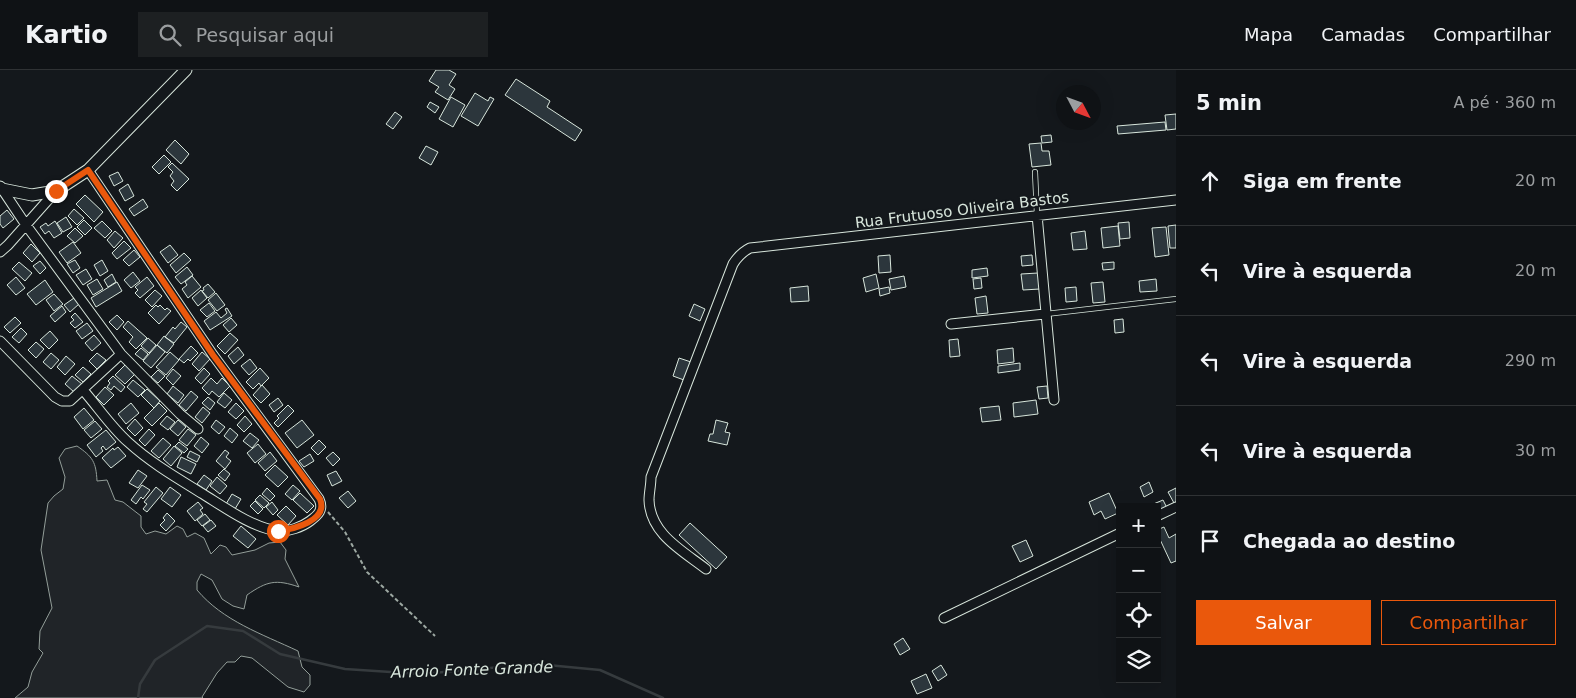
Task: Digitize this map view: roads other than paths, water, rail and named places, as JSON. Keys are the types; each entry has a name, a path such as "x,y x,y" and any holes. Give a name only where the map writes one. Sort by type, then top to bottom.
{"street":[{"path":"0,252 56,191 88,170 186,70"},
{"path":"83,390 126,441 147,458 245,520 278,531 305,525 318,515 322,505 213,355 88,170"},
{"path":"1,188 32,195 56,191"},
{"path":"1,188 121,354 180,414 198,429"},
{"name":"Rua Frutuoso Oliveira Bastos","path":"706,569 659,531 652,519 649,500 652,477 737,257 750,248 1176,200"},
{"path":"1037,215 1054,400"},
{"path":"951,324 1045,314"},
{"path":"0,341 55,397 62,401 70,401 121,354"},
{"path":"1161,514 1176,507"},
{"path":"944,618 1116,535"}],"lane":[{"path":"1034,172 1037,215"},
{"path":"1045,314 1176,299"}],"waterway":[{"name":"Arroio Fonte Grande","path":"138,698 140,684 155,660 207,626 243,631 280,654 345,669 421,674 537,664 600,670 663,698"}]}
